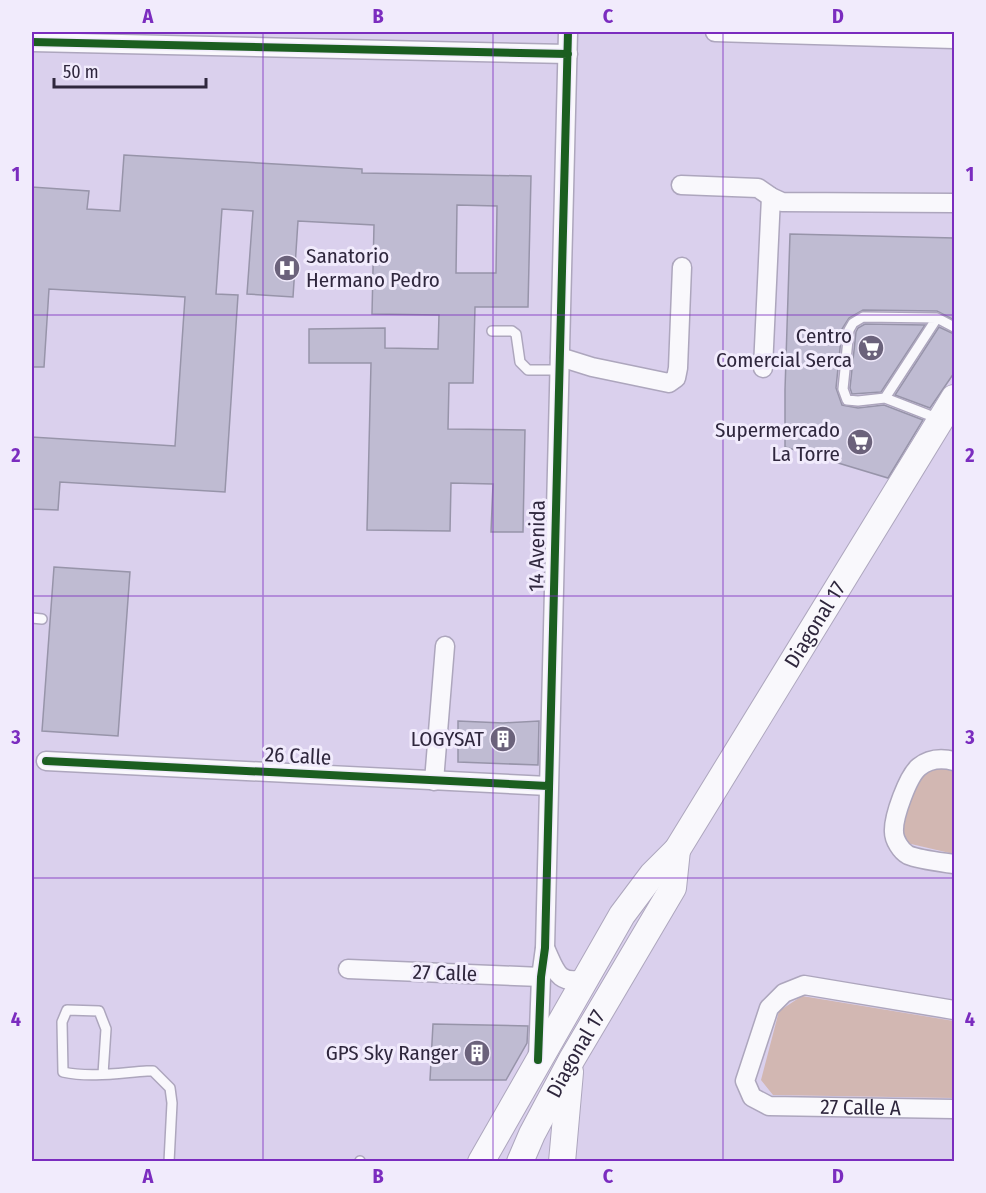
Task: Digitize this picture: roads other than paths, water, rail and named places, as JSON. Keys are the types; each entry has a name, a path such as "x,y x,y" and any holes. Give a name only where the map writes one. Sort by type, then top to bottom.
{"main road":[{"name":"Diagonal 17","path":"482,1158 622,915 652,875 677,850 954,398"},
{"name":"Diagonal 17","path":"520,1161 572,1059 673,888 677,850"},
{"path":"562,1161 572,1059"}],"street":[{"name":"14 Avenida","path":"538,1060 545,948 568,32"},
{"path":"715,32 954,39"},
{"path":"32,42 280,39 568,54"},
{"path":"681,185 758,188 782,202 954,203"},
{"path":"763,368 771,197"},
{"path":"560,364 591,367 669,383 676,378 682,267"},
{"path":"434,781 445,646"},
{"path":"947,760 929,761 918,768 909,782 895,820 894,834 897,843 907,855 954,864"},
{"name":"26 Calle","path":"46,761 548,786"},
{"name":"14 Avenida","path":"545,948 556,972 562,979 572,981 585,979"},
{"name":"27 Calle","path":"348,969 542,977"},
{"name":"27 Calle A","path":"954,1010 804,985 784,993 769,1008 745,1081 752,1097 769,1106 954,1109"}],"lane":[{"path":"941,420 885,398 848,400 843,389 849,330 853,323 863,317 937,318 954,327"},
{"path":"885,398 937,318"},
{"path":"492,331 512,331 516,334 520,362 528,370 560,364"},
{"path":"32,618 42,619"},
{"path":"103,1074 106,1029 99,1011 67,1010 62,1022 63,1072 78,1075 103,1074 153,1071 170,1088 172,1103 168,1161"}],"place":[{"name":"Sanatorio Hermano Pedro","path":"287,268"},
{"name":"Centro Comercial Serca","path":"871,348"},
{"name":"Supermercado La Torre","path":"860,442"},
{"name":"LOGYSAT","path":"503,739"},
{"name":"GPS Sky Ranger","path":"477,1053"}]}
